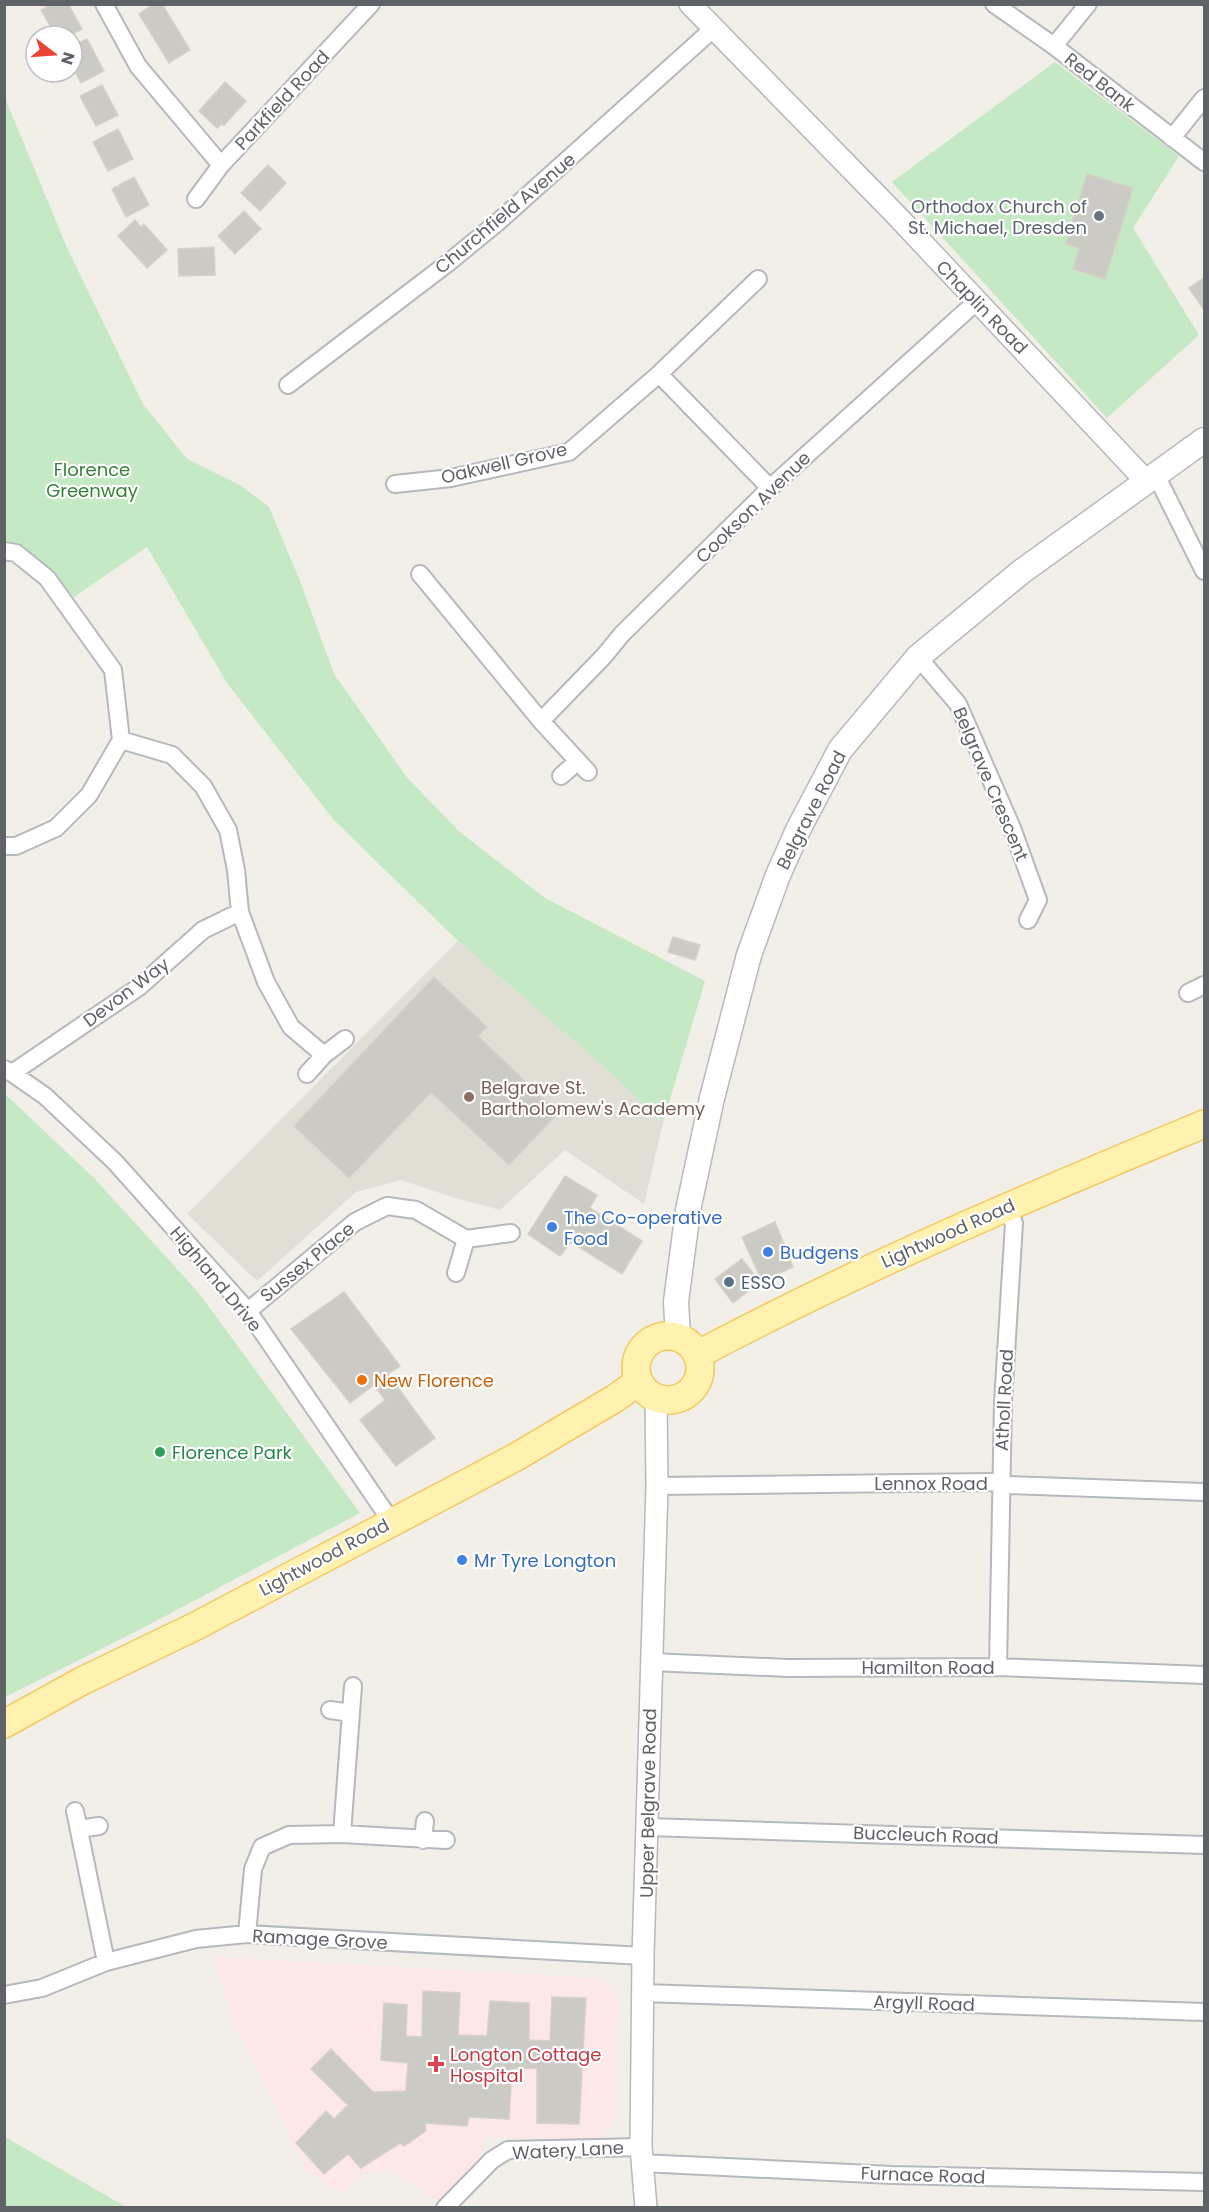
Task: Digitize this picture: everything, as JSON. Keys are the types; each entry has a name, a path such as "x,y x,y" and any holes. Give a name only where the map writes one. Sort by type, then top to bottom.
{"main road":[{"name":"Belgrave Road","path":"678,1337 676,1302 688,1210 712,1098 752,945 777,875 798,828 840,750 918,657 1021,572 1204,440"},
{"name":"Lightwood Road","path":"698,1354 933,1238 1204,1124"},
{"path":"664,1335 678,1337 690,1344 698,1354 700,1371 694,1387 686,1395 675,1400 647,1390 635,1371 636,1361 645,1345 664,1335"},
{"name":"Lightwood Road","path":"4,1724 82,1681 196,1626 516,1457 614,1399 647,1390"}],"street":[{"path":"104,4 138,66 221,165"},
{"name":"Parkfield Road","path":"196,199 221,165 371,4"},
{"name":"Chaplin Road","path":"690,4 897,216 976,302 1151,478 1204,572"},
{"name":"Red Bank","path":"994,4 1054,46 1204,162"},
{"path":"1054,46 1088,4"},
{"name":"Churchfield Avenue","path":"288,385 498,222 713,29"},
{"path":"1172,138 1204,98"},
{"name":"Oakwell Grove","path":"395,484 451,478 569,452 659,374 758,279"},
{"name":"Cookson Avenue","path":"541,721 604,657 622,634 770,488 976,302"},
{"path":"659,374 770,488"},
{"path":"4,551 16,553 47,578 113,670 121,740 89,795 56,828 16,846 4,846"},
{"path":"420,574 541,721 583,767 561,776"},
{"name":"Belgrave Crescent","path":"918,657 958,704 1012,828 1038,900 1028,920"},
{"path":"121,740 172,755 203,786 228,830 236,870 240,912 266,982 291,1027 324,1054"},
{"name":"Devon Way","path":"8,1071 139,987 203,930 240,912"},
{"path":"1188,993 1204,985"},
{"path":"307,1074 324,1054 345,1039"},
{"name":"Highland Drive","path":"8,1071 45,1096 115,1162 248,1311 392,1521"},
{"name":"Sussex Place","path":"248,1311 356,1222 387,1206 416,1210 466,1239"},
{"name":"Atholl Road","path":"998,1667 1000,1484 1014,1223 1006,1207"},
{"path":"456,1273 466,1239 511,1233"},
{"name":"Upper Belgrave Road","path":"646,2208 641,2155 643,1956 657,1486 647,1390"},
{"name":"Lennox Road","path":"657,1486 967,1482 1204,1492"},
{"name":"Hamilton Road","path":"651,1662 788,1668 998,1667 1204,1675"},
{"path":"342,1834 353,1686"},
{"path":"330,1710 351,1713"},
{"path":"75,1811 106,1962"},
{"path":"423,1840 425,1821"},
{"path":"79,1829 99,1826"},
{"name":"Buccleuch Road","path":"648,1827 1204,1845"},
{"path":"247,1934 253,1869 262,1847 289,1835 342,1834 446,1840"},
{"name":"Ramage Grove","path":"4,1995 42,1988 106,1962 196,1939 247,1934 643,1956"},
{"name":"Argyll Road","path":"644,1993 1204,2012"},
{"name":"Watery Lane","path":"445,2208 492,2160 508,2150 641,2155"},
{"name":"Furnace Road","path":"641,2155 892,2175 1204,2182"}],"shaded area":[{"name":"Belgrave St. Bartholomew's Academy","path":"458,941 609,1071 663,1123 644,1204 565,1150 500,1210 401,1180 356,1192 257,1281 187,1214"},
{"name":"Longton Cottage Hospital","path":"214,1957 595,1978 605,1982 619,1997 615,2119 612,2126 598,2140 485,2137 480,2165 440,2203 392,2171 362,2174 343,2194 306,2171 228,2008"}],"green space":[{"path":"1055,62 1179,156 1133,228 1199,335 1107,418 892,182"},
{"name":"Florence Greenway","path":"5,98 68,250 143,404 187,459 240,485 269,507 300,581 334,674 408,779 461,833 545,898 705,981 663,1123 609,1071 458,941 333,819 227,683 147,547 74,597 38,558 5,542"},
{"name":"Florence Park","path":"5,1094 94,1178 198,1292 360,1513 139,1630 5,1697"},
{"path":"5,2137 126,2207 5,2207"}],"building":[{"path":"52,4 68,4 79,24 49,24 41,10"},
{"path":"154,4 162,4 190,50 169,63 139,14"},
{"path":"87,39 104,71 84,81 84,40"},
{"path":"225,82 246,101 224,125 217,128 199,111"},
{"path":"102,85 118,115 96,126 80,96"},
{"path":"118,129 133,159 108,171 93,142"},
{"path":"268,165 286,183 260,211 241,193"},
{"name":"Orthodox Church of St. Michael, Dresden","path":"1087,174 1133,188 1105,279 1073,269 1079,248 1066,244"},
{"path":"134,177 149,205 126,217 112,189"},
{"path":"244,211 261,229 235,254 218,236"},
{"path":"135,220 141,227 144,224 167,250 147,268 118,236"},
{"path":"214,247 215,275 179,276 178,249"},
{"path":"1204,278 1204,310 1189,288"},
{"path":"673,937 700,945 695,960 668,952"},
{"path":"434,977 487,1027 478,1036 558,1113 509,1165 431,1092 349,1178 294,1126"},
{"path":"565,1176 597,1195 590,1208 642,1241 622,1274 571,1242 560,1256 528,1234"},
{"name":"Budgens","path":"775,1222 793,1267 762,1281 742,1237"},
{"path":"742,1259 760,1282 733,1303 715,1279"},
{"name":"New Florence","path":"344,1292 400,1366 388,1374 435,1438 396,1466 360,1420 385,1400 374,1385 350,1403 291,1329"},
{"path":"423,1991 460,1993 458,2035 487,2036 490,2001 529,2003 529,2040 550,2041 552,1997 586,1998 579,2124 537,2123 537,2068 512,2069 509,2119 469,2117 467,2126 425,2123 426,2131 404,2146 400,2143 361,2168 348,2154 324,2174 296,2143 326,2111 334,2119 348,2105 311,2069 331,2049 373,2092 406,2091 408,2063 381,2060 384,2003 407,2005 406,2036 422,2037"}],"place":[{"name":"Orthodox Church of St. Michael, Dresden","path":"1099,216"},
{"name":"Belgrave St. Bartholomew's Academy","path":"469,1097"},
{"name":"The Co-operative Food","path":"552,1227"},
{"name":"Budgens","path":"768,1252"},
{"name":"ESSO","path":"729,1282"},
{"name":"New Florence","path":"362,1380"},
{"name":"Florence Park","path":"160,1452"},
{"name":"Mr Tyre Longton","path":"462,1560"},
{"name":"Longton Cottage Hospital","path":"436,2064"}]}
